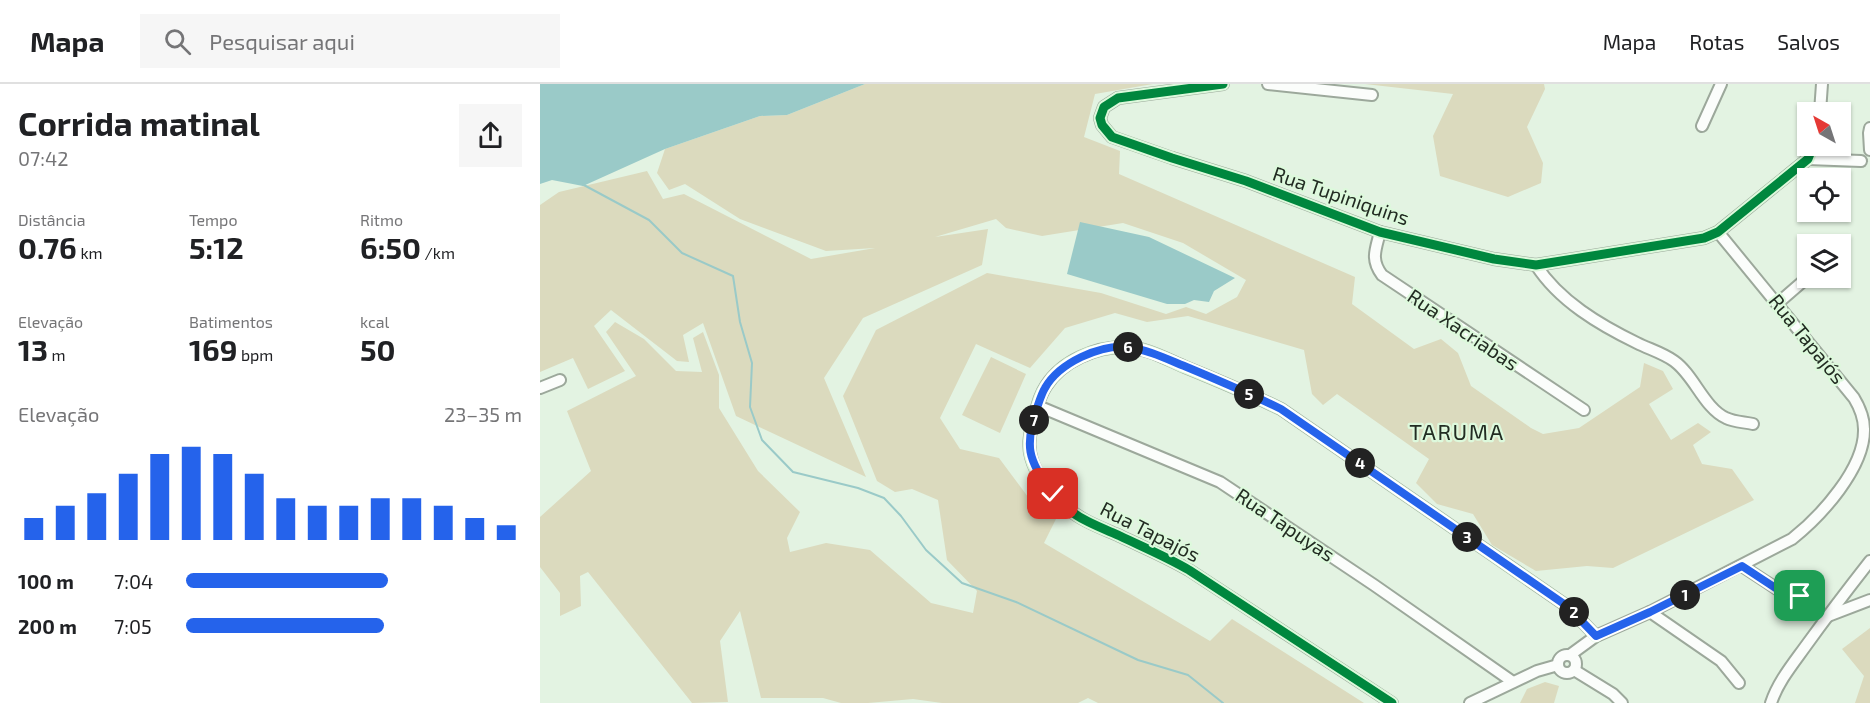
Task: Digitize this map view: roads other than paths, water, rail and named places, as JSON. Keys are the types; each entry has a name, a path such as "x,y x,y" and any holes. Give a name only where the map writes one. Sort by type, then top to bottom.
{"street":[{"name":"Rua Tupiniquins","path":"1223,84 1118,98 1111,101 1101,111 1102,125 1112,137 1246,182 1380,231 1494,259 1536,265 1704,238 1718,232"},
{"path":"1268,84 1372,95"},
{"path":"1701,126 1721,84"},
{"path":"1821,102 1822,84"},
{"path":"1870,129 1870,150"},
{"path":"1718,232 1809,156"},
{"path":"1808,159 1861,161"},
{"name":"Rua Xacriabas","path":"1380,231 1374,260 1382,275 1584,410"},
{"name":"Rua Tapajós","path":"1570,655 1596,636 1650,612 1792,539 1808,527 1832,501 1862,445 1863,419 1854,398 1718,232"},
{"path":"1536,265 1555,289 1600,323 1675,361 1723,416 1753,424"},
{"path":"1778,303 1797,287"},
{"name":"Rua Tapajós","path":"1392,703 1190,570 1097,526 1067,508 1043,481 1031,455 1030,434 1044,388 1052,378 1079,358 1094,351 1126,347 1149,352 1252,395 1281,409 1564,604 1596,636"},
{"path":"540,388 560,380"},
{"name":"Rua Tapuyas","path":"1038,406 1220,482 1364,578 1513,682"},
{"path":"1771,703 1785,675 1826,617 1870,561"},
{"path":"1742,566 1780,591 1800,596"},
{"path":"1826,617 1870,600"},
{"path":"1650,612 1721,661 1739,683"},
{"path":"1470,703 1537,671 1558,665 1562,657 1570,655 1576,662 1574,670 1569,673 1563,672 1558,665"},
{"path":"1574,670 1613,694 1622,703"}],"water":[{"path":"540,84 865,84 787,115 760,116 665,149 583,186 552,180 540,184"},
{"path":"1080,222 1149,237 1235,278 1214,291 1209,302 1194,300 1185,304 1167,304 1067,274"}],"waterway":[{"path":"582,184 649,220 682,253 733,276 740,322 752,363 750,407 762,440 793,472 858,488 884,498 901,516 926,550 962,583 1016,602 1138,660 1188,675 1223,703"}],"district":[{"name":"TARUMA","path":"1457,432"}]}
